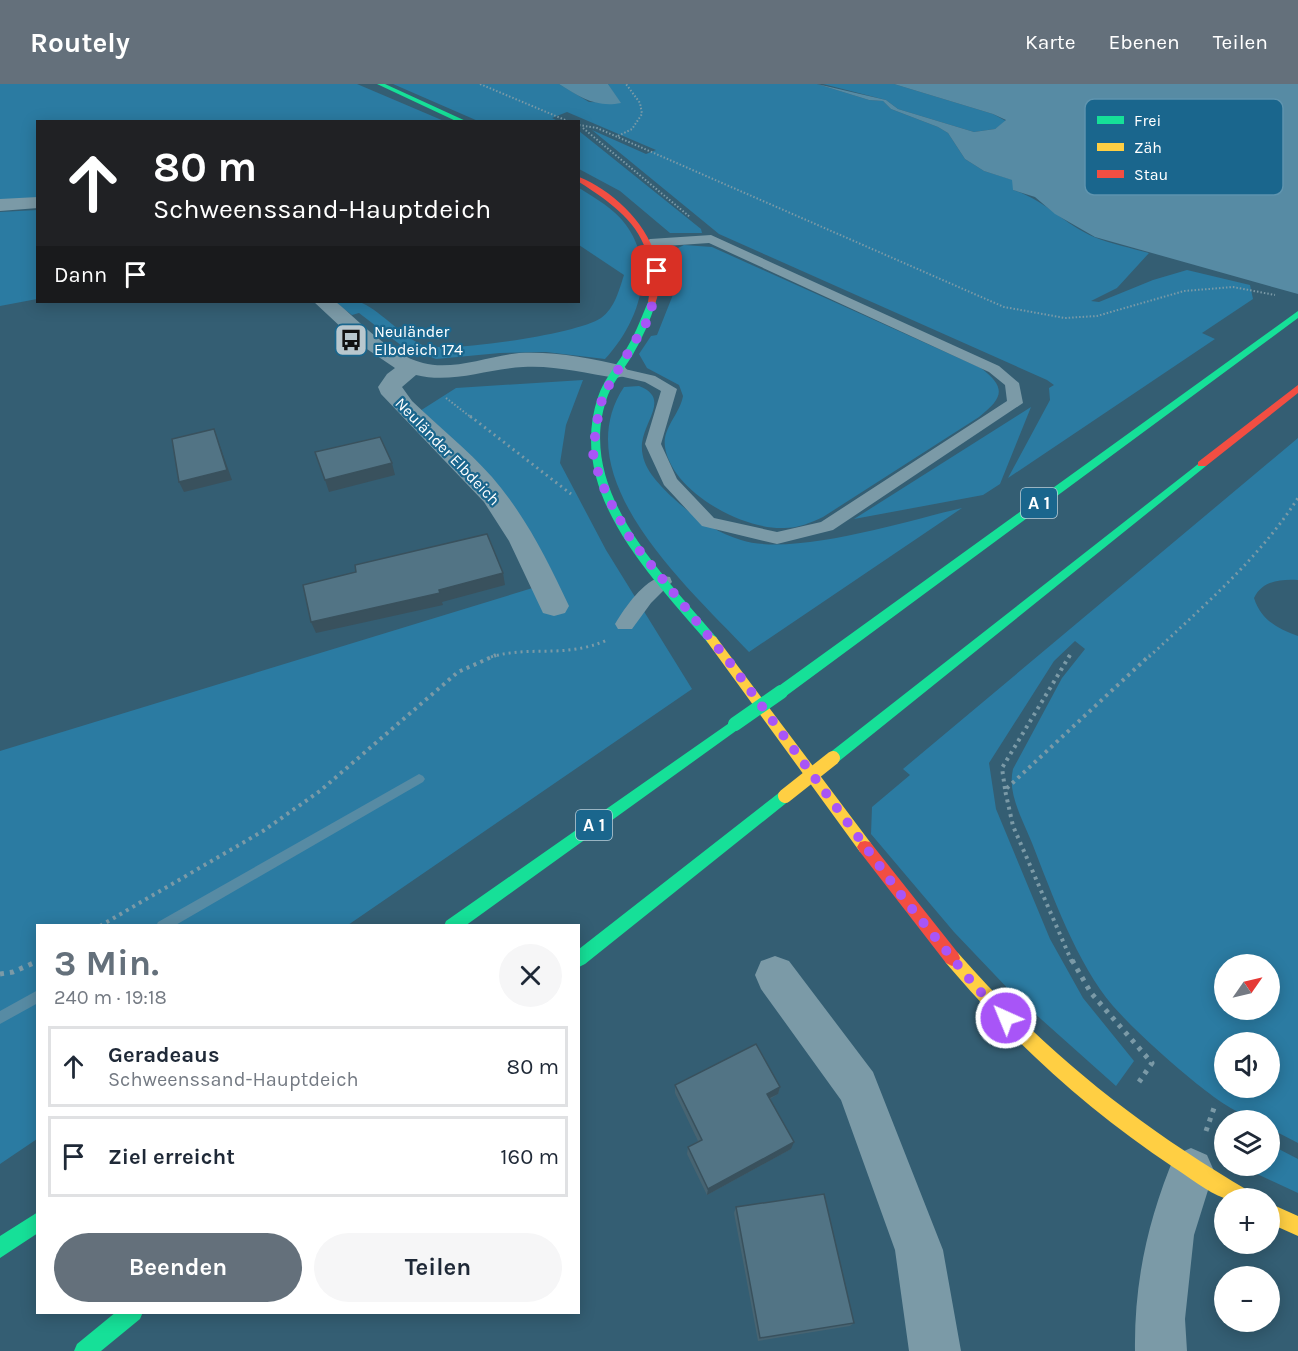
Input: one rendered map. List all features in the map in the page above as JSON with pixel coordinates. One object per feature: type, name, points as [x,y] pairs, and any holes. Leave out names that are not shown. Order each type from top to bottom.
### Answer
[{"type":"main road","points":[[380,84],[461,120]]},
{"type":"main road","points":[[580,180],[617,201],[638,222],[650,243],[657,271],[655,297],[636,341],[603,395],[596,426],[593,458],[607,496],[631,540],[730,663],[904,899],[975,986],[1069,1079],[1116,1117],[1191,1171],[1223,1188]]},
{"type":"main road","name":"A 1","points":[[456,924],[781,692],[1297,314]]},
{"type":"main road","points":[[580,958],[1298,388]]},
{"type":"main road","points":[[1280,1218],[1298,1226]]},
{"type":"main road","points":[[0,1248],[36,1222]]},
{"type":"main road","points":[[84,1351],[130,1314]]},
{"type":"street","points":[[0,205],[36,202]]},
{"type":"street","name":"Neuländer Elbdeich","points":[[325,303],[376,344],[412,367],[439,371],[458,370],[535,360],[616,371]]},
{"type":"street","name":"Neuländer Elbdeich","points":[[412,367],[395,379],[390,387],[393,394],[481,481],[509,517],[530,553],[554,606]]},
{"type":"street","points":[[774,975],[858,1087],[919,1250],[935,1351]]},
{"type":"street","points":[[1161,1351],[1160,1319],[1170,1235],[1191,1171]]},
{"type":"lane","points":[[616,371],[650,379],[669,389],[653,444],[670,481],[708,522],[777,538],[827,526],[1015,403],[1012,383],[994,369],[711,239],[650,243]]},
{"type":"lane","points":[[625,624],[644,598],[663,582]]},
{"type":"path","points":[[480,84],[565,120]]},
{"type":"path","points":[[617,137],[632,129],[642,114],[640,103],[626,84]]},
{"type":"path","points":[[580,126],[597,128],[1004,307],[1065,318],[1097,316],[1184,291],[1233,287],[1276,295]]},
{"type":"path","points":[[580,126],[706,229],[711,239]]},
{"type":"path","points":[[412,367],[435,389],[580,501]]},
{"type":"path","points":[[1005,790],[1230,581],[1275,534],[1298,498]]},
{"type":"path","points":[[103,924],[273,825],[321,791],[466,668],[481,659],[500,654],[563,654],[593,647],[613,636],[625,624]]},
{"type":"path","points":[[1072,652],[1002,768],[1013,826],[1069,956],[1091,993],[1152,1063],[1116,1117]]},
{"type":"path","points":[[0,974],[13,972],[36,962]]},
{"type":"shaded area","points":[[0,84],[357,84],[442,120],[36,120],[36,199],[0,201]]},
{"type":"shaded area","points":[[393,84],[559,84],[589,102],[620,103],[608,84],[817,84],[869,100],[883,101],[891,109],[938,127],[948,133],[965,159],[984,171],[1013,180],[1013,190],[1045,206],[1083,232],[1114,244],[1149,253],[1117,288],[1091,301],[1099,302],[1153,280],[1187,270],[1250,285],[1253,299],[1202,333],[1215,339],[1008,478],[1050,400],[1049,388],[1054,385],[1047,380],[719,234],[592,130],[646,154],[656,150],[567,112],[552,118],[556,120],[476,120]]},
{"type":"shaded area","points":[[559,84],[608,84],[621,103],[596,103]]},
{"type":"shaded area","points":[[817,84],[886,100],[898,109],[974,132],[995,129],[1006,120],[894,84],[1298,84],[1298,294],[1095,237],[1055,214],[1035,197],[1013,190],[1012,180],[984,171],[965,159],[948,133],[891,109],[883,101],[869,100]]},
{"type":"shaded area","points":[[823,84],[894,84],[993,114],[1006,121],[995,129],[974,132],[898,109],[886,100]]},
{"type":"shaded area","points":[[580,132],[701,229],[702,233],[670,233],[620,191],[580,170]]},
{"type":"shaded area","points":[[580,189],[604,204],[621,219],[636,242],[641,259],[640,295],[635,312],[617,345],[605,359],[546,352],[500,353],[436,359],[402,346],[359,313],[352,315],[336,303],[362,303],[403,333],[426,346],[488,344],[568,330],[601,318],[613,304],[624,275],[580,246]]},
{"type":"shaded area","points":[[36,210],[36,299],[0,306],[0,212]]},
{"type":"shaded area","points":[[684,245],[712,247],[981,368],[995,381],[999,393],[997,398],[979,417],[814,521],[789,528],[767,527],[730,515],[695,493],[670,463],[665,447],[666,434],[683,396],[679,385],[647,368],[639,354],[651,336],[657,335],[676,287],[674,250]]},
{"type":"shaded area","points":[[583,380],[566,425],[560,463],[606,550],[692,689],[349,924],[36,924],[36,1140],[0,1164],[0,751],[539,586],[481,481],[412,416],[456,388]]},
{"type":"shaded area","points":[[639,386],[648,391],[654,403],[642,443],[644,459],[651,473],[666,491],[688,511],[704,523],[731,537],[763,544],[819,541],[962,508],[749,652],[668,566],[642,531],[622,495],[610,459],[610,422],[624,387]]},
{"type":"shaded area","points":[[1031,407],[1000,484],[983,495],[854,519]]},
{"type":"shaded area","points":[[1298,438],[1298,580],[1272,582],[1257,592],[1254,598],[1265,618],[1283,630],[1298,636],[1298,1143],[1280,1134],[1280,1110],[1235,1110],[1216,1098],[1280,1098],[1280,1032],[1214,1032],[1214,1096],[1175,1066],[1113,1006],[1088,970],[1057,906],[1017,807],[1012,778],[1013,769],[1062,678],[1085,649],[1075,641],[1054,661],[989,763],[996,809],[1050,939],[1083,998],[1134,1061],[1116,1086],[1014,995],[954,932],[871,834],[872,807],[910,775],[903,769]]},
{"type":"shaded area","points":[[1280,1150],[1298,1159],[1298,1193],[1261,1176],[1280,1176]]},
{"type":"building","points":[[214,429],[227,470],[179,482],[172,439]]},
{"type":"building","points":[[380,437],[392,463],[325,480],[315,452]]},
{"type":"building","points":[[487,534],[503,573],[439,590],[440,593],[311,622],[303,585],[356,572],[355,565]]},
{"type":"building","points":[[756,1044],[780,1087],[767,1094],[794,1142],[708,1189],[688,1147],[702,1140],[675,1085]]},
{"type":"building","points":[[824,1194],[854,1323],[760,1338],[736,1207]]},
{"type":"waterway","points":[[165,924],[419,779]]},
{"type":"waterway","points":[[0,1018],[36,997]]},
{"type":"traffic: fast","points":[[380,84],[461,120]]},
{"type":"traffic: fast","points":[[652,302],[638,336],[602,399],[595,434],[598,467],[608,499],[624,530],[667,588],[712,640]]},
{"type":"traffic: fast","points":[[781,692],[1298,314]]},
{"type":"traffic: fast","points":[[833,758],[1202,464]]},
{"type":"traffic: fast","points":[[735,724],[781,692]]},
{"type":"traffic: fast","points":[[455,924],[735,724]]},
{"type":"traffic: fast","points":[[580,958],[785,796]]},
{"type":"traffic: fast","points":[[0,1248],[36,1222]]},
{"type":"traffic: fast","points":[[84,1351],[130,1314]]},
{"type":"traffic: slow","points":[[712,640],[865,847]]},
{"type":"traffic: slow","points":[[785,796],[833,758]]},
{"type":"traffic: slow","points":[[952,958],[1016,1028],[1086,1092],[1161,1148],[1225,1188]]},
{"type":"traffic: slow","points":[[1280,1218],[1298,1226]]},
{"type":"traffic: jam","points":[[580,180],[612,201],[639,228],[654,262],[656,281],[652,302]]},
{"type":"traffic: jam","points":[[1202,464],[1298,388]]},
{"type":"traffic: jam","points":[[865,847],[952,958]]},
{"type":"place","name":"Neuländer Elbdeich 174","points":[[351,340]]},
{"type":"route","points":[[657,271],[655,297],[646,323],[632,350],[616,371],[603,395],[596,426],[593,458],[607,496],[631,540],[730,663],[852,831],[975,986],[1006,1018]]}]
